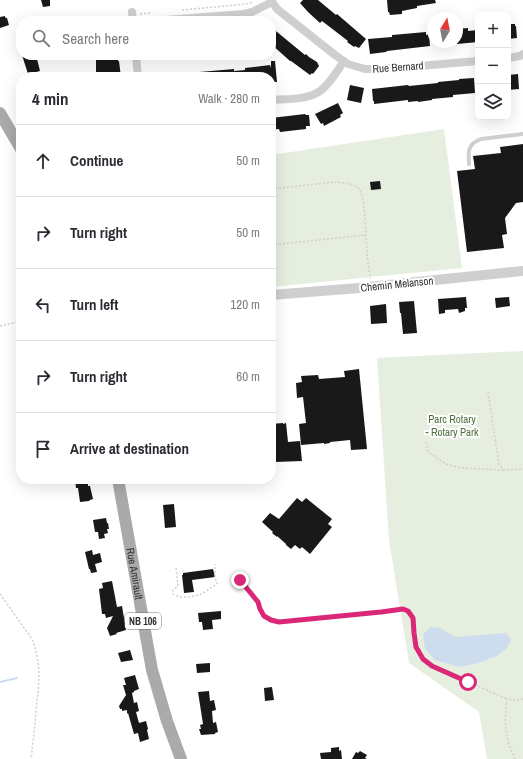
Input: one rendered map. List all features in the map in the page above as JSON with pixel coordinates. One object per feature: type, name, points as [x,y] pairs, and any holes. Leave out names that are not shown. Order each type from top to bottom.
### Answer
[{"type":"main road","points":[[0,113],[16,140]]},
{"type":"main road","name":"Rue Amirault","points":[[119,484],[152,670],[167,720],[181,759]]},
{"type":"street","points":[[183,16],[244,14],[252,12],[271,1]]},
{"type":"street","name":"Rue Bernard","points":[[271,1],[277,9],[335,55],[348,64],[358,68],[372,70],[475,61]]},
{"type":"street","points":[[511,58],[523,54]]},
{"type":"street","points":[[136,60],[138,72]]},
{"type":"street","points":[[276,100],[306,97],[315,94],[325,87],[344,61]]},
{"type":"street","name":"Chemin Melanson","points":[[276,295],[371,287],[523,271]]},
{"type":"lane","points":[[469,164],[468,153],[470,147],[475,142],[481,139],[523,134]]},
{"type":"path","points":[[178,11],[246,4],[257,0]]},
{"type":"path","points":[[276,188],[336,182],[354,185],[359,188],[362,195],[371,287]]},
{"type":"path","points":[[276,244],[366,235]]},
{"type":"path","points":[[0,326],[16,323]]},
{"type":"path","points":[[488,392],[499,464],[504,470]]},
{"type":"path","points":[[426,442],[428,452],[446,464],[462,468],[504,470],[523,469]]},
{"type":"path","points":[[176,568],[178,586],[173,590],[173,594],[176,596],[188,597],[202,594],[217,584],[215,564]]},
{"type":"path","points":[[240,580],[258,602],[264,616],[279,622],[403,609],[408,611],[413,618],[416,647],[423,659],[432,666],[507,699],[523,699]]},
{"type":"path","points":[[0,594],[32,639],[38,657],[39,681],[31,759]]},
{"type":"path","points":[[507,699],[506,722],[508,742],[515,759]]},
{"type":"green space","points":[[444,129],[462,268],[276,287],[276,154]]},
{"type":"green space","name":"Parc Rotary - Rotary Park","points":[[523,351],[523,759],[487,759],[479,712],[409,663],[389,540],[377,358]]},
{"type":"water","points":[[430,627],[440,628],[455,637],[506,633],[511,640],[507,648],[497,656],[478,663],[459,667],[435,660],[425,649],[423,635]]},
{"type":"building","points":[[41,0],[50,0],[50,6],[43,7]]},
{"type":"building","points":[[303,0],[318,0],[366,39],[359,48],[354,47],[322,21],[320,23],[308,12],[300,3]]},
{"type":"building","points":[[387,0],[435,0],[436,3],[417,6],[417,8],[402,11],[402,14],[390,15],[388,12]]},
{"type":"building","points":[[0,17],[7,18],[9,25],[0,28]]},
{"type":"building","points":[[511,24],[515,24],[516,26],[517,38],[511,39]]},
{"type":"building","points":[[463,28],[468,28],[468,31],[475,30],[475,42],[463,43]]},
{"type":"building","points":[[276,31],[305,55],[306,54],[317,62],[319,66],[313,74],[312,73],[310,75],[290,61],[276,48]]},
{"type":"building","points":[[426,32],[427,46],[370,54],[368,39],[392,37],[392,35]]},
{"type":"building","points":[[24,60],[37,60],[40,71],[27,72]]},
{"type":"building","points":[[96,60],[119,61],[120,72],[96,72]]},
{"type":"building","points":[[271,61],[275,61],[277,82],[276,72],[200,72],[234,69],[234,71],[245,70],[245,68],[270,65],[271,68]]},
{"type":"building","points":[[518,74],[519,89],[511,90],[511,75]]},
{"type":"building","points":[[474,78],[475,93],[453,95],[453,97],[418,102],[408,102],[408,100],[374,104],[373,101],[372,89],[438,83]]},
{"type":"building","points":[[350,85],[364,88],[361,103],[347,100]]},
{"type":"building","points":[[338,103],[343,113],[340,115],[341,117],[324,126],[323,123],[321,124],[315,114]]},
{"type":"building","points":[[305,114],[309,115],[310,126],[306,126],[306,129],[280,132],[279,129],[276,129],[276,117]]},
{"type":"building","points":[[523,144],[523,202],[516,203],[505,218],[507,234],[502,235],[504,248],[467,252],[457,171],[475,169],[473,156],[501,153],[500,147]]},
{"type":"building","points":[[380,181],[381,189],[371,190],[370,182]]},
{"type":"building","points":[[466,297],[467,308],[465,308],[465,311],[459,313],[458,309],[445,310],[445,313],[439,314],[438,299]]},
{"type":"building","points":[[509,297],[510,306],[496,308],[495,298]]},
{"type":"building","points":[[414,301],[417,333],[403,334],[399,302]]},
{"type":"building","points":[[386,304],[387,323],[371,324],[370,306]]},
{"type":"building","points":[[359,369],[367,449],[351,450],[350,440],[324,444],[301,445],[299,424],[306,423],[303,397],[297,398],[296,383],[302,382],[301,376],[318,375],[319,379],[345,377],[344,371]]},
{"type":"building","points":[[286,423],[288,442],[300,441],[302,461],[276,462],[276,424]]},
{"type":"building","points":[[76,484],[88,484],[88,486],[90,486],[93,499],[80,502],[78,488],[76,488]]},
{"type":"building","points":[[297,498],[302,502],[306,498],[332,519],[328,524],[332,527],[310,554],[302,547],[300,549],[295,545],[291,549],[272,533],[273,532],[262,522],[270,513],[279,519]]},
{"type":"building","points":[[174,504],[176,527],[165,528],[163,505]]},
{"type":"building","points":[[106,518],[109,529],[107,529],[108,533],[104,534],[105,538],[99,539],[98,532],[95,532],[93,520]]},
{"type":"building","points":[[92,550],[93,555],[100,553],[102,562],[95,564],[97,572],[91,573],[85,552]]},
{"type":"building","points":[[213,569],[215,577],[192,580],[194,592],[184,593],[183,573]]},
{"type":"building","points":[[112,581],[117,607],[122,606],[126,630],[110,636],[107,628],[113,616],[106,618],[105,614],[102,614],[99,589],[103,588],[102,583]]},
{"type":"building","points":[[221,611],[221,619],[212,620],[213,629],[203,630],[202,622],[199,622],[198,613]]},
{"type":"building","points":[[130,650],[133,660],[121,662],[118,653]]},
{"type":"building","points":[[210,663],[210,672],[197,673],[196,664]]},
{"type":"building","points":[[135,675],[139,689],[132,693],[134,703],[137,702],[139,711],[136,712],[139,723],[146,721],[149,739],[140,742],[138,733],[134,734],[127,710],[122,711],[119,706],[126,695],[123,685],[126,685],[124,678]]},
{"type":"building","points":[[272,687],[274,700],[265,701],[264,688]]},
{"type":"building","points":[[209,691],[210,701],[214,700],[216,710],[212,711],[213,723],[216,722],[218,732],[215,734],[201,735],[199,729],[201,729],[200,725],[203,724],[198,692]]},
{"type":"building","points":[[339,747],[339,751],[341,750],[342,759],[321,759],[320,753],[331,752],[331,748]]},
{"type":"building","points":[[360,751],[367,755],[365,758],[367,759],[352,759],[356,752],[358,753]]},
{"type":"waterway","points":[[0,682],[17,678]]},
{"type":"route","points":[[240,580],[258,602],[264,616],[279,622],[403,609],[408,611],[413,618],[416,647],[423,659],[432,666],[468,682]]}]
